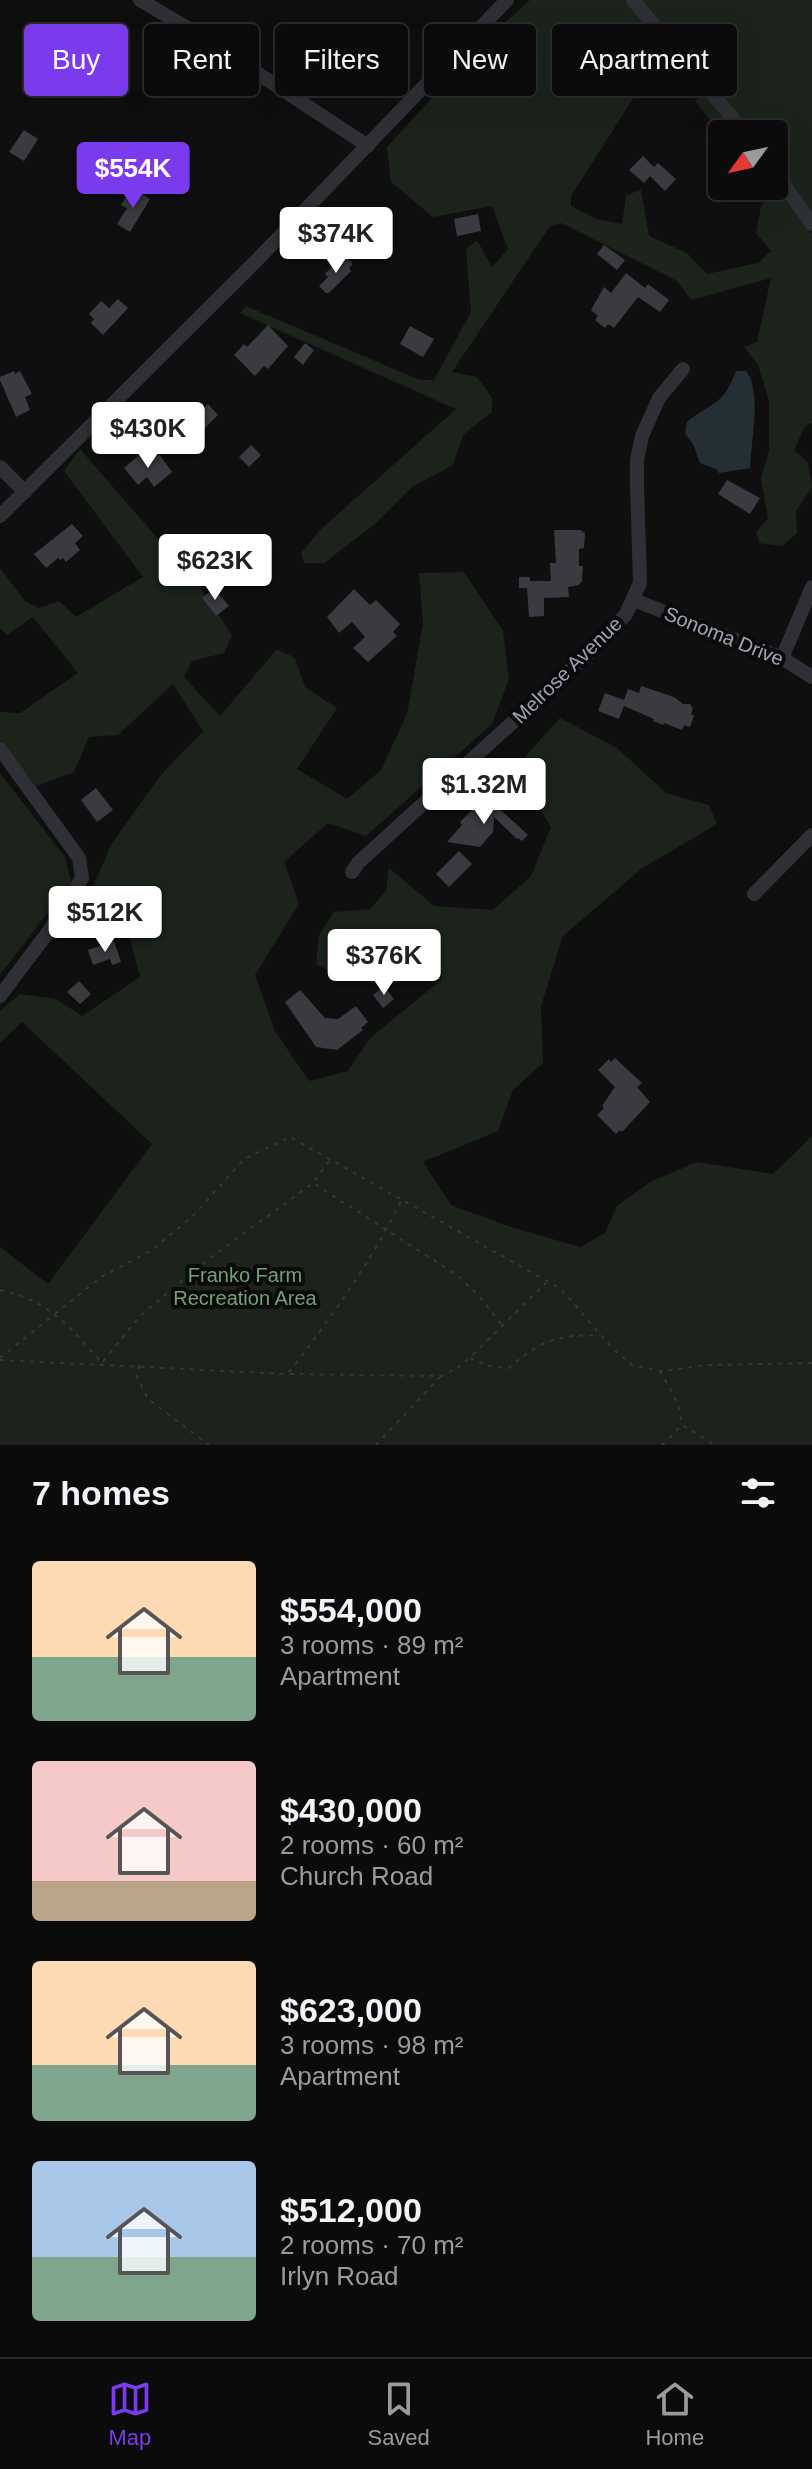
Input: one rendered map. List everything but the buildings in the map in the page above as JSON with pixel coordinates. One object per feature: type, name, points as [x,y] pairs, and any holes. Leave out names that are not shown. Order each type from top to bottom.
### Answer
[{"type":"street","points":[[140,0],[201,36],[368,146]]},
{"type":"street","points":[[0,516],[368,146],[507,0]]},
{"type":"street","points":[[633,0],[734,120]]},
{"type":"street","points":[[788,191],[812,224]]},
{"type":"street","name":"Melrose Avenue","points":[[352,872],[358,863],[603,640],[626,614],[640,583],[637,460],[642,436],[659,398],[683,369]]},
{"type":"street","points":[[0,467],[25,492]]},
{"type":"street","points":[[782,658],[812,587]]},
{"type":"street","name":"Sonoma Drive","points":[[634,600],[782,658],[812,677]]},
{"type":"street","points":[[0,749],[79,858],[82,878],[49,931],[0,996]]},
{"type":"street","points":[[754,894],[812,835]]},
{"type":"path","points":[[0,1359],[101,1277],[162,1242],[193,1216],[244,1159],[290,1137],[561,1289],[632,1365],[660,1371],[709,1365],[812,1363]]},
{"type":"path","points":[[102,1363],[150,1307],[198,1267],[313,1183],[330,1160]]},
{"type":"path","points":[[313,1183],[457,1275],[481,1298],[502,1325]]},
{"type":"path","points":[[287,1374],[347,1296],[402,1200]]},
{"type":"path","points":[[376,1445],[442,1376],[469,1358],[547,1282]]},
{"type":"path","points":[[0,1290],[56,1313],[102,1363]]},
{"type":"path","points":[[469,1358],[487,1366],[509,1368],[528,1350],[545,1342],[575,1334],[603,1336]]},
{"type":"path","points":[[0,1359],[287,1374],[442,1376]]},
{"type":"path","points":[[139,1365],[137,1376],[148,1399],[209,1445]]},
{"type":"path","points":[[660,1371],[678,1404],[682,1425],[715,1445]]},
{"type":"path","points":[[662,1445],[682,1425]]},
{"type":"green space","points":[[530,0],[625,0],[646,24],[552,24],[552,96],[635,96],[571,196],[571,206],[597,219],[622,224],[626,196],[641,189],[649,236],[687,253],[707,274],[758,263],[771,251],[756,233],[765,200],[788,200],[812,234],[812,423],[805,426],[794,450],[808,463],[812,487],[796,511],[797,533],[782,546],[759,543],[756,532],[768,519],[761,477],[769,451],[769,401],[758,365],[744,347],[757,342],[771,278],[691,300],[677,281],[561,223],[550,226],[452,372],[477,377],[492,398],[492,412],[464,434],[452,466],[413,486],[376,523],[324,563],[304,563],[301,553],[321,529],[456,409],[240,313],[246,306],[420,380],[434,380],[471,312],[466,249],[477,240],[492,267],[508,249],[492,206],[433,217],[391,182],[387,147],[434,96],[536,96],[536,24],[503,24]]},
{"type":"green space","points":[[640,0],[812,0],[812,216],[788,183],[788,120],[739,120],[720,96],[737,96],[737,24],[660,24]]},
{"type":"green space","points":[[705,96],[725,120],[710,120],[695,101]]},
{"type":"green space","name":"Franko Farm Recreation Area","points":[[80,449],[200,587],[232,635],[224,653],[192,661],[184,677],[220,716],[277,649],[295,658],[305,687],[337,708],[297,769],[347,799],[381,770],[407,714],[423,623],[419,573],[464,572],[503,631],[509,679],[492,724],[366,836],[328,823],[284,862],[299,904],[255,975],[275,1031],[309,1081],[348,1071],[370,1038],[441,980],[438,950],[399,958],[353,977],[316,964],[319,935],[334,912],[370,909],[386,891],[389,868],[434,906],[493,910],[531,876],[551,827],[515,768],[560,718],[617,748],[666,793],[709,805],[717,824],[641,869],[563,936],[541,1006],[543,1063],[513,1090],[498,1131],[423,1162],[451,1205],[580,1247],[605,1233],[617,1206],[650,1182],[697,1162],[773,1174],[812,1136],[812,1445],[0,1445],[0,1247],[48,1284],[152,1144],[22,1022],[0,1043],[0,1011],[20,994],[56,999],[82,1016],[140,977],[125,921],[89,896],[111,845],[161,775],[203,731],[173,684],[118,735],[89,737],[74,772],[36,786],[0,740],[0,712],[20,713],[78,673],[33,617],[7,635],[0,628],[0,568],[25,601],[39,608],[59,601],[76,617],[143,577],[64,471]]},
{"type":"green space","points":[[0,773],[65,857],[71,882],[0,975]]},
{"type":"shaded area","points":[[736,371],[746,371],[754,391],[750,468],[719,473],[700,463],[693,444],[685,434],[687,422],[721,398]]}]
